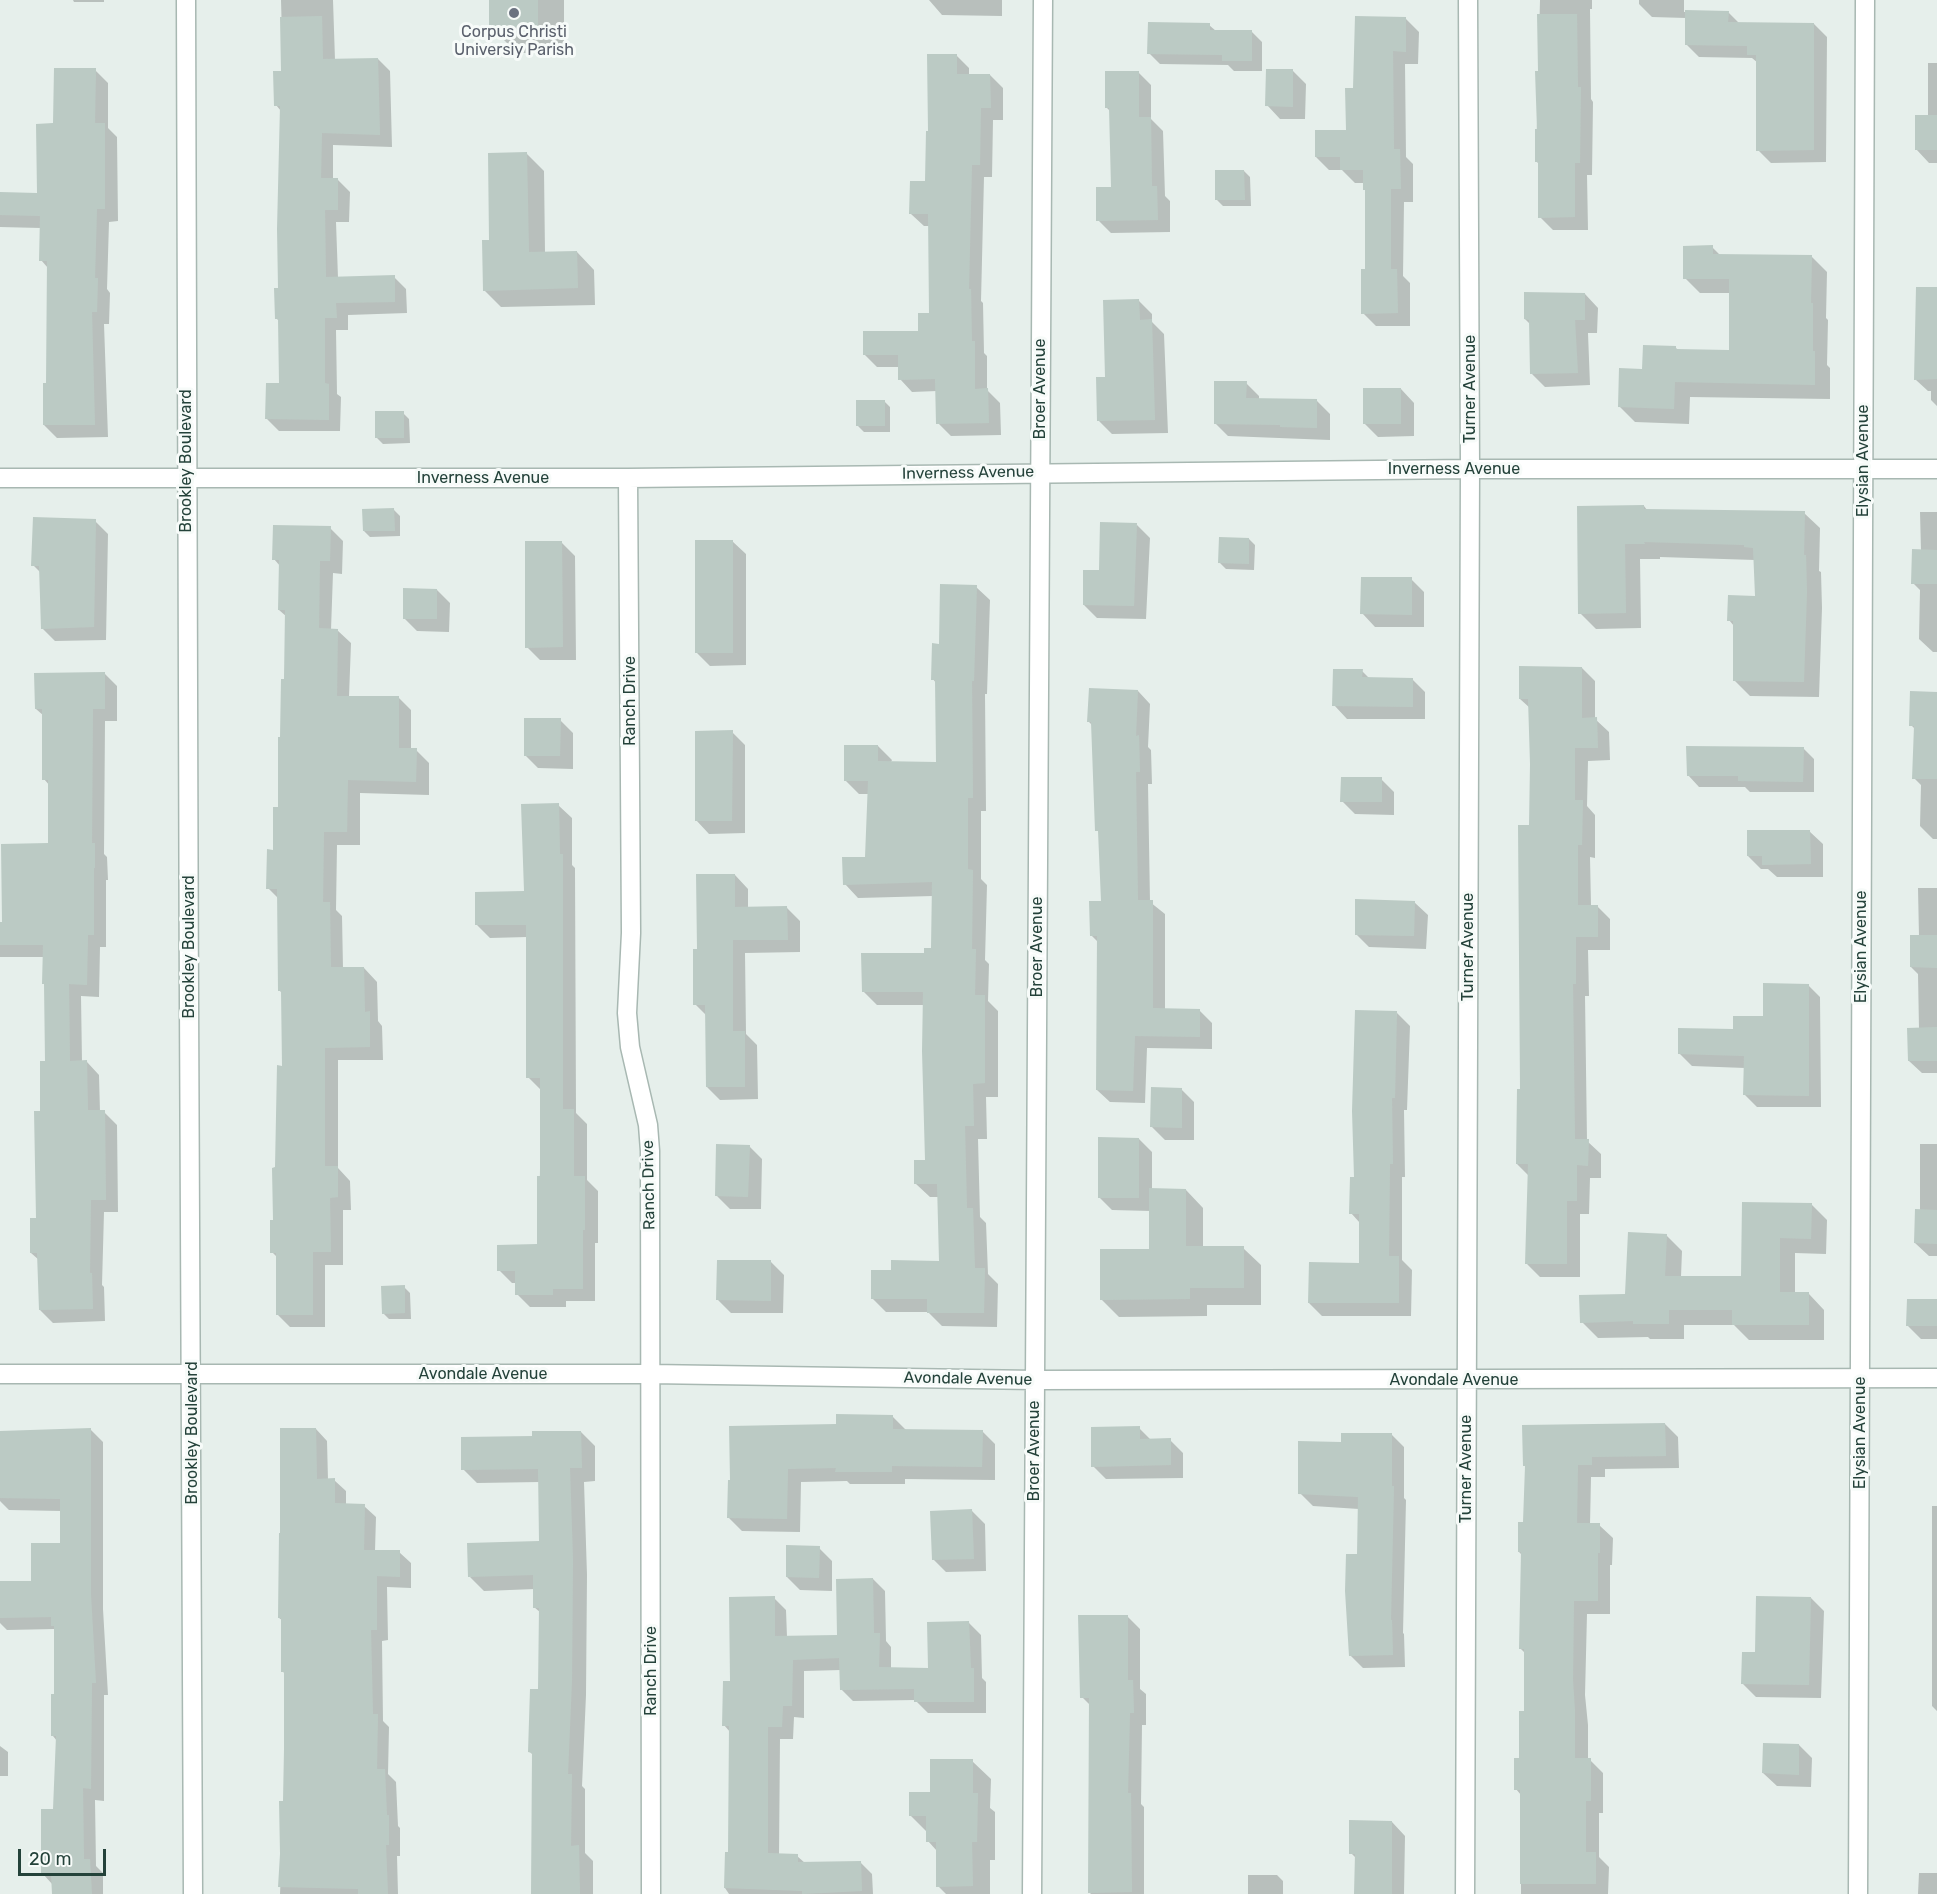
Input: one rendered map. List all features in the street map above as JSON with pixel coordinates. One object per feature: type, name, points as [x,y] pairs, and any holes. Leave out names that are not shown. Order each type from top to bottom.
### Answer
[{"type":"street","name":"Brookley Boulevard","points":[[186,0],[185,478],[192,1375],[193,1894]]},
{"type":"street","name":"Broer Avenue","points":[[1032,1894],[1043,0]]},
{"type":"street","name":"Turner Avenue","points":[[1464,1894],[1470,469],[1468,0]]},
{"type":"street","name":"Elysian Avenue","points":[[1858,1894],[1865,0]]},
{"type":"street","name":"Inverness Avenue","points":[[0,478],[628,477],[1470,469],[1937,469]]},
{"type":"street","name":"Ranch Drive","points":[[628,477],[631,933],[627,1013],[630,1047],[648,1125],[650,1151],[651,1894]]},
{"type":"street","name":"Avondale Avenue","points":[[0,1374],[651,1374],[1035,1380],[1937,1378]]},
{"type":"building","name":"Corpus Christi Universiy Parish","points":[[489,0],[538,0],[538,27],[489,27]]},
{"type":"building","points":[[1685,10],[1729,11],[1728,22],[1814,23],[1814,150],[1756,151],[1756,55],[1747,55],[1747,46],[1685,45]]},
{"type":"building","points":[[1537,14],[1577,14],[1578,87],[1581,87],[1580,163],[1575,163],[1575,217],[1538,218],[1538,162],[1535,162]]},
{"type":"building","points":[[322,16],[323,59],[378,58],[380,135],[322,133],[321,178],[338,178],[338,210],[325,210],[326,277],[395,275],[395,302],[336,303],[337,318],[325,318],[325,383],[329,384],[329,420],[265,419],[266,383],[279,383],[278,319],[275,319],[274,288],[278,288],[280,106],[274,106],[273,71],[281,71],[280,17]]},
{"type":"building","points":[[1355,16],[1406,17],[1406,52],[1393,51],[1394,149],[1400,149],[1401,189],[1391,189],[1391,269],[1397,269],[1398,313],[1361,314],[1361,269],[1365,269],[1363,170],[1340,170],[1340,157],[1315,157],[1315,130],[1346,130],[1345,88],[1353,88]]},
{"type":"building","points":[[1148,22],[1210,23],[1210,30],[1252,30],[1252,61],[1222,61],[1222,55],[1147,54]]},
{"type":"building","points":[[927,54],[957,54],[957,74],[990,74],[991,108],[981,108],[980,165],[972,165],[969,289],[971,289],[972,341],[975,341],[975,389],[988,388],[989,423],[936,424],[935,379],[898,380],[898,355],[863,355],[863,331],[918,331],[918,313],[929,313],[928,214],[909,214],[910,181],[925,181],[926,131],[928,131]]},
{"type":"building","points":[[54,68],[96,68],[95,123],[105,123],[105,209],[97,209],[95,278],[98,278],[97,312],[92,312],[95,425],[43,425],[43,383],[46,383],[47,261],[39,261],[40,216],[0,215],[0,192],[37,193],[36,124],[53,123]]},
{"type":"building","points":[[1266,69],[1293,69],[1293,107],[1265,106]]},
{"type":"building","points":[[1105,71],[1139,71],[1139,117],[1151,117],[1152,186],[1157,186],[1158,220],[1096,221],[1096,187],[1111,187],[1109,108],[1105,108]]},
{"type":"building","points":[[1915,115],[1937,115],[1937,150],[1915,150]]},
{"type":"building","points":[[527,152],[529,252],[577,251],[578,288],[483,291],[482,240],[489,240],[488,153]]},
{"type":"building","points":[[1215,170],[1244,170],[1245,200],[1215,200]]},
{"type":"building","points":[[1713,245],[1713,254],[1812,255],[1811,303],[1813,303],[1815,385],[1675,382],[1674,409],[1618,407],[1619,368],[1642,369],[1643,345],[1676,346],[1676,349],[1729,350],[1729,279],[1683,279],[1683,246]]},
{"type":"building","points":[[1916,287],[1937,287],[1937,379],[1914,380]]},
{"type":"building","points":[[1524,292],[1585,293],[1585,320],[1575,320],[1578,373],[1530,374],[1529,320],[1524,319]]},
{"type":"building","points":[[1139,299],[1140,320],[1152,319],[1155,420],[1097,421],[1096,377],[1105,377],[1103,300]]},
{"type":"building","points":[[1214,381],[1247,381],[1246,398],[1317,399],[1317,428],[1214,424]]},
{"type":"building","points":[[1363,388],[1401,388],[1401,424],[1363,424]]},
{"type":"building","points":[[856,400],[885,400],[885,426],[856,426]]},
{"type":"building","points":[[375,411],[404,411],[404,438],[375,438]]},
{"type":"building","points":[[1644,505],[1644,509],[1805,511],[1804,555],[1806,555],[1807,592],[1804,682],[1733,681],[1733,621],[1727,621],[1728,595],[1755,596],[1753,548],[1744,547],[1744,545],[1644,542],[1645,544],[1625,544],[1626,613],[1578,614],[1577,506]]},
{"type":"building","points":[[394,508],[395,531],[363,531],[362,509]]},
{"type":"building","points":[[33,517],[96,519],[94,627],[41,629],[39,566],[31,566]]},
{"type":"building","points":[[1100,522],[1137,523],[1134,606],[1083,605],[1083,570],[1099,570]]},
{"type":"building","points":[[273,525],[331,526],[330,561],[320,561],[319,628],[338,629],[337,696],[399,696],[399,748],[417,748],[416,782],[348,780],[347,832],[324,832],[323,902],[330,902],[331,967],[364,967],[365,1012],[370,1011],[370,1047],[325,1048],[325,1166],[338,1166],[338,1197],[330,1198],[331,1252],[313,1252],[313,1315],[276,1315],[276,1253],[270,1253],[277,1065],[282,1066],[281,991],[278,991],[277,889],[266,889],[267,849],[273,850],[273,807],[278,807],[278,737],[280,737],[281,679],[284,679],[285,610],[278,610],[279,560],[272,560]]},
{"type":"building","points":[[1219,537],[1249,538],[1249,564],[1218,563]]},
{"type":"building","points":[[695,540],[733,540],[733,653],[695,653]]},
{"type":"building","points":[[525,541],[562,541],[563,647],[525,648]]},
{"type":"building","points":[[1912,549],[1937,550],[1937,584],[1911,584]]},
{"type":"building","points":[[1361,577],[1412,577],[1412,615],[1360,614]]},
{"type":"building","points":[[940,584],[977,585],[974,681],[972,681],[973,798],[968,798],[968,869],[973,870],[972,949],[976,949],[975,995],[985,995],[985,1083],[973,1084],[974,1126],[965,1126],[967,1208],[973,1208],[975,1268],[985,1268],[984,1313],[927,1313],[927,1299],[871,1299],[871,1270],[891,1270],[891,1260],[939,1261],[937,1184],[914,1184],[914,1160],[925,1160],[923,992],[862,992],[861,953],[924,953],[924,948],[931,948],[932,882],[843,885],[842,857],[865,857],[868,781],[844,781],[844,745],[878,745],[878,761],[936,762],[935,680],[931,680],[932,643],[939,644]]},
{"type":"building","points":[[403,588],[437,589],[437,619],[403,619]]},
{"type":"building","points":[[1519,666],[1582,667],[1582,718],[1597,717],[1598,748],[1575,748],[1575,800],[1583,800],[1582,845],[1578,845],[1578,905],[1598,905],[1598,937],[1576,937],[1576,984],[1573,984],[1575,1139],[1589,1139],[1588,1166],[1577,1165],[1577,1201],[1567,1201],[1567,1264],[1525,1264],[1528,1164],[1516,1164],[1517,1089],[1520,1089],[1518,825],[1529,825],[1530,764],[1528,699],[1519,699]]},
{"type":"building","points":[[1333,669],[1363,669],[1362,677],[1413,678],[1413,707],[1332,706]]},
{"type":"building","points":[[105,672],[105,709],[93,709],[94,935],[88,935],[87,985],[69,984],[70,1061],[87,1060],[88,1110],[105,1110],[106,1200],[91,1200],[90,1273],[92,1273],[93,1309],[39,1310],[37,1253],[30,1253],[30,1218],[36,1218],[34,1111],[40,1111],[40,1061],[45,1061],[43,945],[0,945],[1,844],[48,843],[48,780],[42,780],[42,709],[35,709],[34,673]]},
{"type":"building","points":[[1089,688],[1138,690],[1136,736],[1139,735],[1140,772],[1136,772],[1138,900],[1153,900],[1153,1008],[1200,1009],[1200,1037],[1135,1036],[1133,1091],[1096,1090],[1097,936],[1090,936],[1089,901],[1101,901],[1098,831],[1095,831],[1091,722],[1087,722]]},
{"type":"building","points":[[1910,691],[1937,692],[1937,779],[1912,779],[1914,726],[1909,726]]},
{"type":"building","points":[[524,718],[561,718],[560,756],[524,756]]},
{"type":"building","points":[[733,730],[732,821],[695,821],[695,731]]},
{"type":"building","points":[[1686,746],[1804,747],[1803,782],[1738,781],[1738,776],[1687,776]]},
{"type":"building","points":[[1341,777],[1382,777],[1382,802],[1340,802]]},
{"type":"building","points":[[559,803],[560,854],[563,854],[563,1109],[574,1109],[574,1176],[585,1176],[583,1289],[553,1289],[553,1295],[515,1295],[515,1271],[497,1271],[497,1245],[537,1244],[537,1176],[540,1176],[540,1078],[526,1078],[526,925],[475,925],[475,892],[524,891],[521,804]]},
{"type":"building","points":[[1747,830],[1810,830],[1811,864],[1762,865],[1762,856],[1747,856]]},
{"type":"building","points":[[696,874],[735,874],[735,907],[787,906],[788,940],[733,940],[733,1031],[745,1031],[745,1087],[706,1087],[705,1005],[693,1005],[693,949],[697,949]]},
{"type":"building","points":[[1355,899],[1415,901],[1414,936],[1355,935]]},
{"type":"building","points":[[1910,935],[1937,935],[1937,968],[1910,967]]},
{"type":"building","points":[[1763,983],[1809,984],[1809,1096],[1743,1095],[1744,1056],[1678,1054],[1678,1028],[1733,1029],[1733,1016],[1763,1016]]},
{"type":"building","points":[[1355,1010],[1397,1011],[1395,1098],[1392,1098],[1393,1164],[1390,1164],[1389,1256],[1399,1256],[1399,1303],[1308,1303],[1309,1262],[1359,1263],[1359,1214],[1349,1214],[1350,1177],[1354,1177],[1352,1111]]},
{"type":"building","points":[[1937,1027],[1937,1061],[1908,1061],[1907,1028]]},
{"type":"building","points":[[1151,1087],[1182,1088],[1182,1128],[1150,1127]]},
{"type":"building","points":[[1098,1137],[1139,1138],[1139,1198],[1098,1198]]},
{"type":"building","points":[[716,1144],[750,1145],[748,1197],[715,1196]]},
{"type":"building","points":[[1149,1188],[1186,1189],[1186,1246],[1244,1246],[1244,1288],[1190,1288],[1190,1299],[1100,1300],[1100,1249],[1149,1249]]},
{"type":"building","points":[[1742,1202],[1812,1203],[1811,1239],[1780,1238],[1780,1292],[1809,1292],[1809,1325],[1732,1325],[1732,1310],[1669,1310],[1669,1324],[1633,1324],[1633,1321],[1580,1323],[1579,1295],[1625,1294],[1628,1232],[1667,1234],[1665,1276],[1741,1276]]},
{"type":"building","points":[[1915,1209],[1937,1210],[1937,1244],[1914,1243]]},
{"type":"building","points":[[717,1260],[771,1260],[771,1301],[716,1300]]},
{"type":"building","points":[[405,1285],[405,1313],[382,1314],[381,1286]]},
{"type":"building","points":[[1907,1299],[1937,1299],[1937,1326],[1906,1326]]},
{"type":"building","points":[[836,1414],[893,1415],[893,1429],[983,1430],[982,1467],[892,1466],[892,1472],[835,1472],[836,1468],[788,1469],[787,1519],[727,1518],[728,1480],[730,1480],[729,1426],[836,1424]]},
{"type":"building","points":[[1665,1423],[1666,1456],[1592,1457],[1592,1465],[1578,1465],[1577,1523],[1600,1523],[1598,1601],[1574,1601],[1573,1680],[1575,1758],[1591,1758],[1591,1801],[1586,1801],[1586,1852],[1596,1852],[1596,1884],[1520,1884],[1520,1790],[1514,1790],[1514,1758],[1519,1758],[1519,1711],[1524,1711],[1524,1649],[1519,1649],[1521,1552],[1518,1552],[1518,1522],[1523,1522],[1525,1466],[1523,1466],[1522,1425]]},
{"type":"building","points":[[1140,1426],[1140,1439],[1171,1438],[1171,1465],[1091,1467],[1091,1427]]},
{"type":"building","points":[[91,1428],[91,1595],[96,1683],[92,1683],[91,1789],[83,1788],[84,1859],[90,1859],[92,1894],[52,1894],[51,1874],[41,1875],[41,1809],[53,1809],[56,1736],[51,1736],[51,1694],[54,1694],[54,1626],[51,1626],[51,1617],[0,1618],[0,1581],[31,1581],[31,1543],[60,1543],[60,1499],[0,1498],[0,1431]]},
{"type":"building","points":[[280,1428],[316,1428],[317,1479],[335,1478],[335,1503],[365,1504],[364,1550],[400,1550],[400,1577],[377,1576],[377,1630],[371,1630],[373,1714],[378,1714],[377,1769],[385,1769],[387,1815],[389,1815],[389,1845],[386,1845],[388,1894],[358,1894],[358,1889],[278,1887],[279,1801],[283,1801],[284,1749],[284,1672],[281,1672],[281,1618],[278,1618]]},
{"type":"building","points":[[532,1431],[581,1431],[582,1468],[570,1468],[573,1560],[572,1680],[568,1774],[572,1774],[571,1846],[579,1845],[580,1894],[531,1894],[532,1753],[528,1752],[530,1689],[538,1689],[539,1608],[533,1608],[533,1575],[468,1577],[467,1543],[539,1541],[538,1469],[461,1470],[461,1437],[532,1436]]},
{"type":"building","points":[[1341,1433],[1392,1433],[1392,1486],[1394,1486],[1391,1620],[1393,1655],[1349,1656],[1345,1591],[1346,1554],[1357,1554],[1358,1497],[1298,1494],[1298,1441],[1341,1442]]},
{"type":"building","points":[[972,1509],[974,1559],[932,1560],[930,1511]]},
{"type":"building","points":[[786,1545],[820,1546],[819,1578],[786,1577]]},
{"type":"building","points":[[873,1578],[874,1633],[880,1633],[879,1667],[928,1668],[927,1622],[969,1621],[971,1668],[974,1668],[974,1702],[914,1702],[914,1689],[840,1690],[839,1658],[793,1660],[792,1706],[783,1706],[782,1727],[768,1727],[768,1853],[798,1854],[798,1862],[861,1861],[862,1891],[802,1894],[802,1891],[724,1888],[725,1852],[728,1852],[729,1726],[722,1726],[723,1681],[730,1681],[729,1597],[775,1596],[775,1636],[837,1635],[836,1579]]},
{"type":"building","points":[[1756,1596],[1811,1597],[1809,1685],[1741,1684],[1742,1652],[1755,1652]]},
{"type":"building","points":[[1078,1615],[1128,1615],[1128,1680],[1133,1680],[1134,1713],[1130,1713],[1128,1793],[1131,1793],[1132,1892],[1088,1893],[1089,1698],[1080,1698]]},
{"type":"building","points":[[1763,1743],[1799,1744],[1799,1775],[1762,1773]]},
{"type":"building","points":[[930,1759],[973,1759],[973,1793],[978,1793],[977,1842],[972,1842],[973,1886],[936,1887],[936,1842],[926,1842],[926,1816],[909,1816],[909,1792],[930,1792]]},
{"type":"building","points":[[1349,1820],[1392,1821],[1392,1894],[1354,1894],[1355,1854],[1349,1854]]},
{"type":"place","name":"Corpus Christi Universiy Parish","points":[[514,13]]}]
